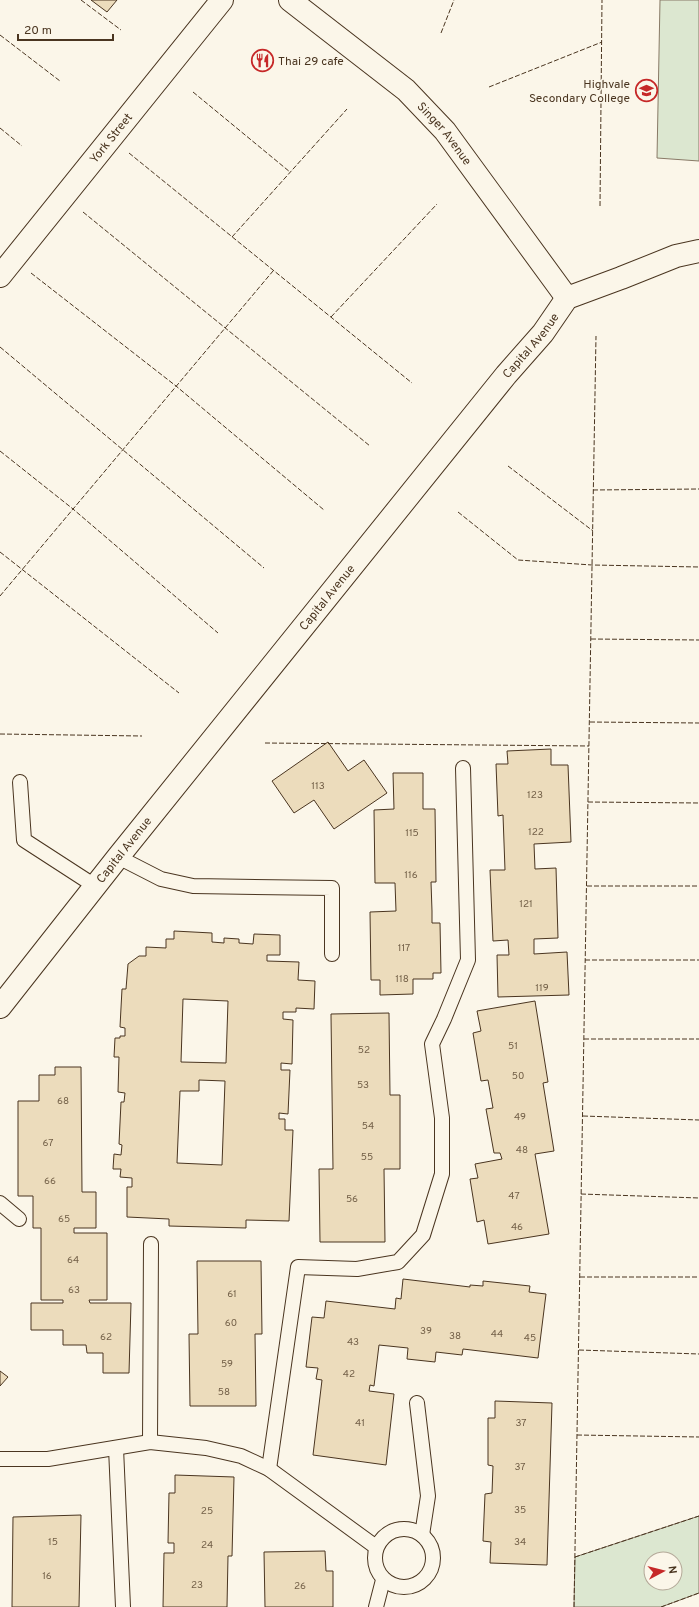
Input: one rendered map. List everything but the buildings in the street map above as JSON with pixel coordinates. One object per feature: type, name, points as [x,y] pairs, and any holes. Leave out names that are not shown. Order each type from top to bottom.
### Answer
[{"type":"street","name":"York Street","points":[[0,276],[222,0]]},
{"type":"street","name":"Singer Avenue","points":[[290,0],[406,90],[441,125],[567,298]]},
{"type":"street","points":[[567,298],[676,256],[699,251]]},
{"type":"street","name":"Capital Avenue","points":[[0,1007],[118,857],[501,381],[544,333],[567,298]]},
{"type":"lane","points":[[269,1469],[298,1267],[357,1269],[398,1262],[423,1235],[442,1174],[442,1118],[432,1044],[468,960],[463,768]]},
{"type":"lane","points":[[20,782],[24,840],[95,886]]},
{"type":"lane","points":[[118,857],[161,879],[193,886],[332,888],[332,954]]},
{"type":"lane","points":[[0,1203],[20,1219]]},
{"type":"lane","points":[[150,1442],[151,1244]]},
{"type":"lane","points":[[417,1403],[428,1496],[422,1535]]},
{"type":"lane","points":[[0,1459],[48,1459],[150,1442],[206,1448],[241,1456],[269,1469],[376,1547]]},
{"type":"lane","points":[[116,1448],[123,1607]]},
{"type":"lane","points":[[403,1528],[413,1530],[422,1535],[430,1544],[433,1554],[431,1570],[425,1579],[413,1587],[403,1588],[393,1586],[383,1580],[377,1572],[374,1562],[376,1547],[382,1538],[393,1530],[403,1528]]},
{"type":"lane","points":[[376,1607],[383,1580]]},
{"type":"green space","points":[[660,0],[699,0],[699,161],[657,158]]},
{"type":"green space","points":[[699,1516],[699,1593],[661,1607],[574,1607],[575,1557]]},
{"type":"fence","points":[[81,0],[121,30]]},
{"type":"fence","points":[[441,33],[454,0]]},
{"type":"fence","points":[[600,206],[602,0]]},
{"type":"fence","points":[[0,35],[60,81]]},
{"type":"fence","points":[[489,87],[602,42]]},
{"type":"fence","points":[[193,92],[290,172]]},
{"type":"fence","points":[[232,237],[347,109]]},
{"type":"fence","points":[[0,128],[22,146]]},
{"type":"fence","points":[[129,153],[412,383]]},
{"type":"fence","points":[[331,317],[437,204]]},
{"type":"fence","points":[[83,212],[370,446]]},
{"type":"fence","points":[[0,596],[273,271]]},
{"type":"fence","points":[[31,273],[176,386],[324,510]]},
{"type":"fence","points":[[574,1607],[596,336]]},
{"type":"fence","points":[[0,347],[264,568]]},
{"type":"fence","points":[[0,451],[73,509],[218,633]]},
{"type":"fence","points":[[508,466],[593,531]]},
{"type":"fence","points":[[593,490],[699,489]]},
{"type":"fence","points":[[458,512],[518,560],[592,565],[699,567]]},
{"type":"fence","points":[[0,552],[179,693]]},
{"type":"fence","points":[[591,639],[699,640]]},
{"type":"fence","points":[[590,722],[699,723]]},
{"type":"fence","points":[[0,734],[142,736]]},
{"type":"fence","points":[[265,743],[589,746]]},
{"type":"fence","points":[[588,802],[699,803]]},
{"type":"fence","points":[[587,886],[699,886]]},
{"type":"fence","points":[[585,960],[699,960]]},
{"type":"fence","points":[[584,1039],[699,1039]]},
{"type":"fence","points":[[583,1116],[699,1120]]},
{"type":"fence","points":[[581,1194],[699,1198]]},
{"type":"fence","points":[[580,1277],[699,1277]]},
{"type":"fence","points":[[579,1350],[699,1354]]},
{"type":"fence","points":[[577,1435],[699,1437]]},
{"type":"fence","points":[[575,1557],[699,1516]]},
{"type":"fence","points":[[661,1607],[699,1593]]},
{"type":"place","name":"Thai 29 cafe","points":[[262,61]]},
{"type":"place","name":"Highvale Secondary College","points":[[646,91]]}]
